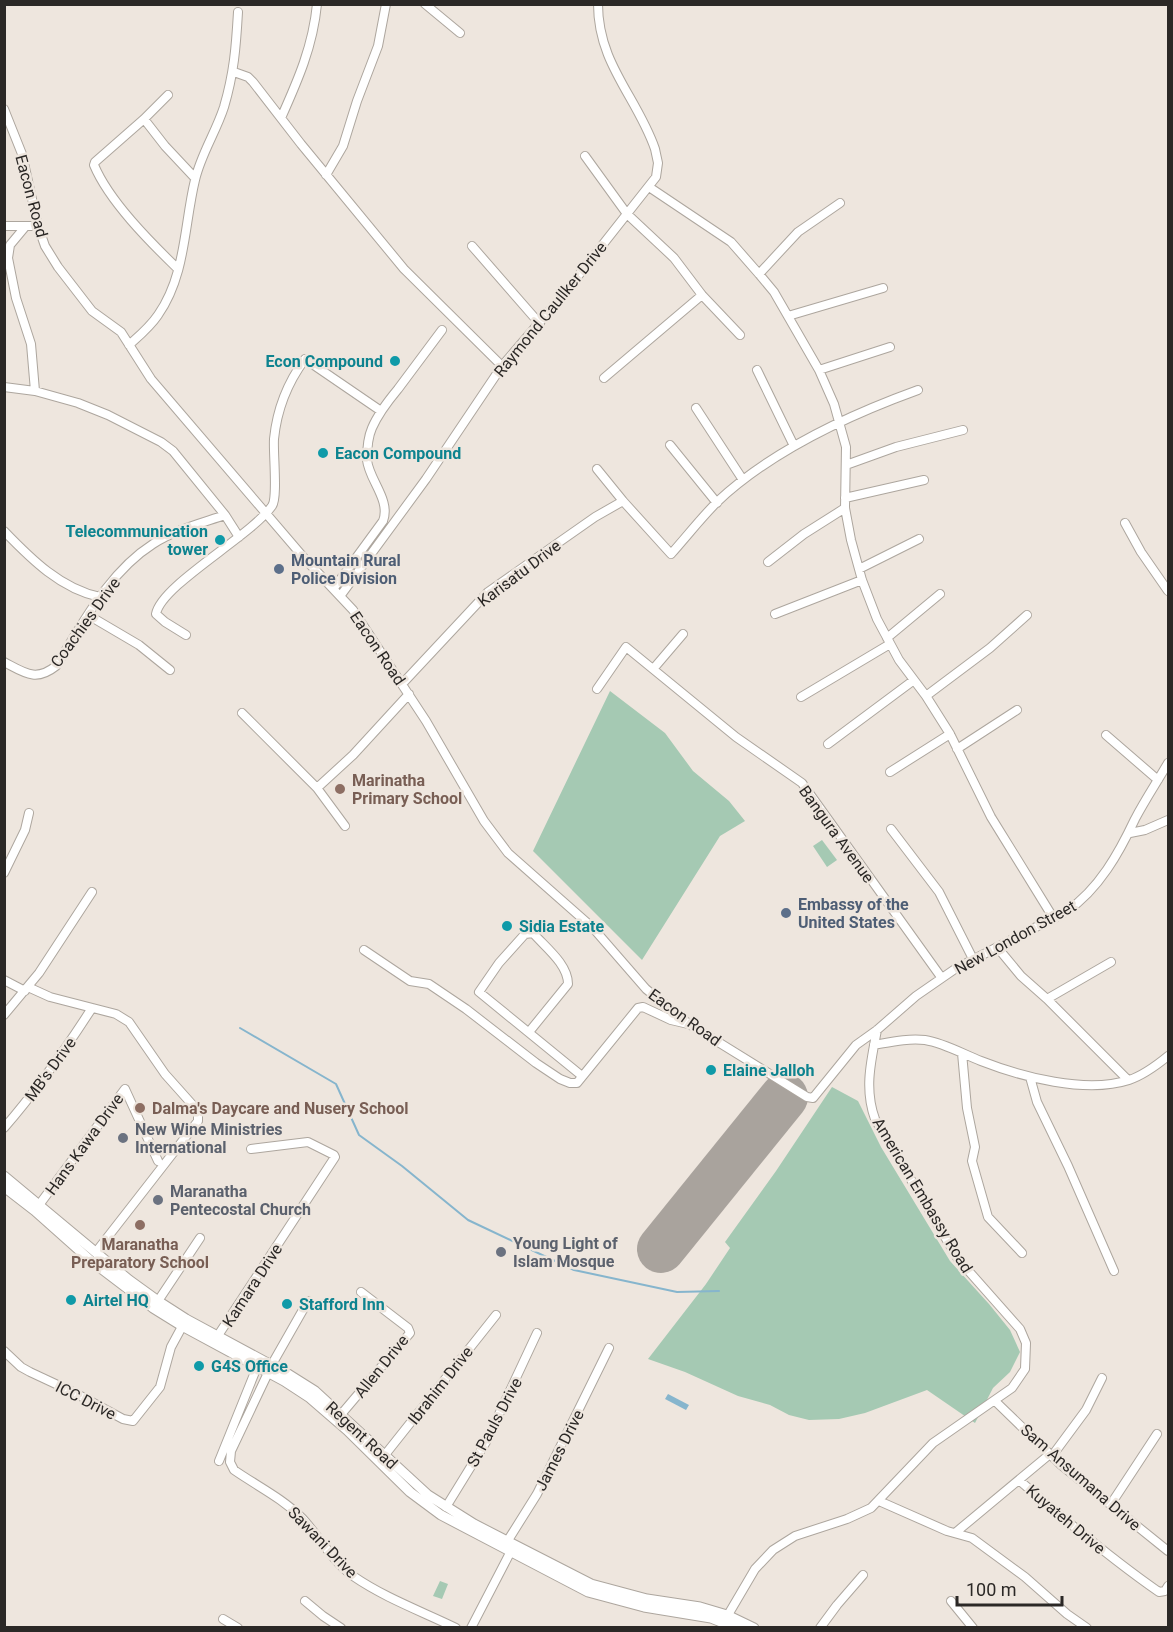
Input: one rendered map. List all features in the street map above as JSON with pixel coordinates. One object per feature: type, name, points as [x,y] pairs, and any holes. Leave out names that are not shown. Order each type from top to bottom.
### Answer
[{"type":"main road","name":"Regent Road","points":[[6,1185],[127,1283],[184,1323],[257,1367],[270,1369]]},
{"type":"main road","name":"Regent Road","points":[[6,1185],[39,1205],[96,1252],[127,1283],[158,1301],[184,1323],[217,1337],[270,1369],[315,1391],[338,1418],[418,1498],[441,1515],[591,1584],[647,1599],[700,1607],[754,1628]]},
{"type":"main road","name":"Regent Road","points":[[338,1418],[428,1495],[509,1546]]},
{"type":"main road","name":"Regent Road","points":[[726,1618],[736,1628]]},
{"type":"street","points":[[281,117],[301,75],[309,49],[317,4]]},
{"type":"street","points":[[326,175],[343,146],[378,46],[386,4]]},
{"type":"street","points":[[425,4],[460,33]]},
{"type":"street","name":"Raymond Caullker Drive","points":[[341,595],[426,478],[502,366],[540,324],[656,177],[658,168],[655,149],[604,48],[598,20],[598,4]]},
{"type":"street","points":[[129,345],[156,318],[166,302],[178,269],[185,247],[195,178],[215,130],[234,72],[238,12]]},
{"type":"street","points":[[234,72],[248,77],[253,82],[404,269],[502,366]]},
{"type":"street","points":[[168,95],[94,162],[94,165],[117,203],[156,248],[178,269]]},
{"type":"street","name":"Eacon Road","points":[[4,109],[28,176],[38,226],[52,258],[92,311],[117,328],[151,379],[201,434],[265,513],[354,610],[409,694],[484,821],[508,853],[593,928],[646,990],[689,1024],[807,1097],[813,1098],[827,1078]]},
{"type":"street","points":[[144,119],[195,178]]},
{"type":"street","points":[[585,156],[627,214],[674,258],[702,295],[740,335]]},
{"type":"street","points":[[649,187],[731,242],[774,292],[819,370],[840,423],[846,447],[845,508],[862,580],[877,619],[950,734],[991,817],[1054,919]]},
{"type":"street","points":[[759,274],[798,232],[840,203]]},
{"type":"street","points":[[4,226],[38,226]]},
{"type":"street","points":[[25,227],[10,245],[8,258],[16,298],[31,344],[35,391]]},
{"type":"street","points":[[472,246],[540,324]]},
{"type":"street","points":[[788,316],[883,288]]},
{"type":"street","points":[[604,378],[702,295]]},
{"type":"street","points":[[334,588],[385,515],[367,459],[368,440],[372,428],[381,411],[442,330]]},
{"type":"street","points":[[819,370],[890,347]]},
{"type":"street","points":[[186,635],[156,614],[158,606],[184,580],[239,537],[275,501],[274,438],[281,403],[295,373],[305,359],[381,411]]},
{"type":"street","points":[[757,370],[794,446]]},
{"type":"street","points":[[4,387],[35,391],[90,407],[161,442],[173,451],[225,514],[239,537]]},
{"type":"street","points":[[597,470],[671,554],[717,502],[743,480],[794,446],[881,403],[918,390]]},
{"type":"street","points":[[696,408],[743,480]]},
{"type":"street","points":[[846,465],[896,447],[963,430]]},
{"type":"street","points":[[670,445],[717,502]]},
{"type":"street","points":[[845,498],[924,480]]},
{"type":"street","name":"Karisatu Drive","points":[[402,684],[488,592],[595,517],[623,501]]},
{"type":"street","points":[[768,562],[804,534],[845,508]]},
{"type":"street","name":"Coachies Drive","points":[[4,662],[35,676],[48,673],[56,666],[100,597],[130,561],[154,543],[225,514]]},
{"type":"street","points":[[1125,523],[1141,552],[1168,591]]},
{"type":"street","points":[[4,531],[57,579],[78,591],[100,597]]},
{"type":"street","points":[[859,569],[919,539]]},
{"type":"street","points":[[775,614],[862,580]]},
{"type":"street","points":[[801,697],[889,641],[940,594]]},
{"type":"street","points":[[88,615],[139,645],[170,670]]},
{"type":"street","points":[[926,696],[990,648],[1027,615]]},
{"type":"street","points":[[654,668],[683,634]]},
{"type":"street","name":"Bangura Avenue","points":[[597,690],[624,647],[654,668],[736,737],[802,783],[941,977]]},
{"type":"street","points":[[828,744],[914,680]]},
{"type":"street","points":[[317,788],[353,755],[409,694]]},
{"type":"street","points":[[957,749],[1017,710]]},
{"type":"street","points":[[242,713],[317,788],[345,826]]},
{"type":"street","points":[[890,772],[950,734]]},
{"type":"street","points":[[1106,735],[1158,780]]},
{"type":"street","name":"New London Street","points":[[827,1078],[856,1045],[878,1030],[941,977],[1054,919],[1085,897],[1121,850],[1168,763]]},
{"type":"street","points":[[4,873],[25,830],[29,813]]},
{"type":"street","points":[[1130,833],[1145,830],[1168,820]]},
{"type":"street","points":[[891,828],[939,892],[973,959]]},
{"type":"street","points":[[4,1015],[27,989],[92,892]]},
{"type":"street","points":[[529,1032],[567,984],[568,977],[533,933],[525,933],[479,992],[582,1076]]},
{"type":"street","points":[[997,947],[1027,982],[1128,1080]]},
{"type":"street","points":[[364,950],[410,981],[429,984],[466,1009],[527,1057],[570,1083],[577,1083],[638,1008],[643,1007],[670,1020],[689,1024]]},
{"type":"street","points":[[1047,999],[1111,962]]},
{"type":"street","points":[[4,980],[50,997],[116,1014],[132,1024],[165,1074],[200,1115],[198,1121],[96,1252]]},
{"type":"street","name":"MB's Drive","points":[[4,1128],[63,1054],[92,1008]]},
{"type":"street","name":"American Embassy Road","points":[[726,1618],[755,1569],[773,1550],[795,1536],[847,1519],[871,1508],[933,1443],[1012,1388],[1026,1369],[1027,1354],[1023,1336],[1016,1323],[958,1258],[875,1119],[870,1104],[868,1085],[878,1030]]},
{"type":"street","points":[[874,1045],[900,1040],[924,1040],[1030,1077],[1090,1084],[1110,1084],[1128,1080],[1168,1056]]},
{"type":"street","points":[[962,1053],[967,1108],[975,1147],[972,1161],[988,1217],[1022,1253]]},
{"type":"street","points":[[1030,1077],[1037,1102],[1114,1271]]},
{"type":"street","name":"Hans Kawa Drive","points":[[39,1205],[125,1089],[158,1161]]},
{"type":"street","name":"Kamara Drive","points":[[217,1337],[335,1157],[308,1142],[251,1149]]},
{"type":"street","points":[[158,1301],[200,1238]]},
{"type":"street","name":"Allen Drive","points":[[338,1418],[410,1333],[408,1328],[362,1292]]},
{"type":"street","name":"Sawani Drive","points":[[308,1301],[270,1369],[231,1451],[230,1462],[234,1470],[289,1506],[301,1517],[343,1568],[352,1575],[378,1592],[456,1628]]},
{"type":"street","name":"Ibrahim Drive","points":[[384,1456],[496,1316]]},
{"type":"street","name":"ICC Drive","points":[[4,1351],[30,1372],[123,1419],[133,1421],[160,1387],[171,1347],[184,1323]]},
{"type":"street","name":"St Pauls Drive","points":[[446,1507],[490,1434],[537,1333]]},
{"type":"street","name":"James Drive","points":[[471,1628],[509,1546],[609,1348]]},
{"type":"street","points":[[219,1461],[257,1367]]},
{"type":"street","points":[[955,1533],[1051,1455],[1086,1410],[1102,1378]]},
{"type":"street","name":"Sam Ansumana Drive","points":[[995,1401],[1051,1455],[1168,1549]]},
{"type":"street","points":[[1111,1504],[1157,1434]]},
{"type":"street","name":"Kuyateh Drive","points":[[1020,1481],[1132,1573],[1159,1592],[1165,1591],[1168,1586]]},
{"type":"street","points":[[879,1501],[955,1533],[968,1536],[1026,1577],[1087,1628]]},
{"type":"street","points":[[820,1628],[863,1575]]},
{"type":"street","points":[[305,1600],[341,1628]]},
{"type":"street","points":[[951,1601],[973,1628]]},
{"type":"street","points":[[222,1619],[238,1628]]},
{"type":"green space","points":[[610,691],[665,733],[693,771],[729,801],[745,821],[720,836],[642,960],[533,851]]},
{"type":"green space","points":[[822,840],[837,860],[827,867],[813,846]]},
{"type":"green space","points":[[832,1087],[858,1101],[881,1147],[950,1261],[1010,1330],[1020,1352],[1010,1372],[993,1388],[975,1423],[927,1390],[865,1413],[839,1419],[809,1420],[738,1396],[685,1372],[648,1359],[706,1284],[730,1248],[725,1242]]},
{"type":"green space","points":[[440,1581],[448,1584],[442,1599],[433,1596]]},
{"type":"water","points":[[668,1394],[689,1405],[686,1410],[665,1399]]},
{"type":"waterway","points":[[240,1028],[336,1084],[359,1135],[402,1166],[468,1220],[574,1270],[677,1292],[719,1291]]},
{"type":"runway","points":[[661,1249],[784,1097]]},
{"type":"place","name":"Econ Compound","points":[[395,361]]},
{"type":"place","name":"Eacon Compound","points":[[323,453]]},
{"type":"place","name":"Telecommunication tower","points":[[220,540]]},
{"type":"place","name":"Mountain Rural Police Division","points":[[279,569]]},
{"type":"place","name":"Marinatha Primary School","points":[[340,789]]},
{"type":"place","name":"Embassy of the United States","points":[[786,913]]},
{"type":"place","name":"Sidia Estate","points":[[507,926]]},
{"type":"place","name":"Elaine Jalloh","points":[[711,1070]]},
{"type":"place","name":"Dalma's Daycare and Nusery School","points":[[140,1108]]},
{"type":"place","name":"New Wine Ministries International","points":[[123,1138]]},
{"type":"place","name":"Maranatha Pentecostal Church","points":[[158,1200]]},
{"type":"place","name":"Maranatha Preparatory School","points":[[140,1225]]},
{"type":"place","name":"Young Light of Islam Mosque","points":[[501,1252]]},
{"type":"place","name":"Airtel HQ","points":[[71,1300]]},
{"type":"place","name":"Stafford Inn","points":[[287,1304]]},
{"type":"place","name":"G4S Office","points":[[199,1366]]}]
